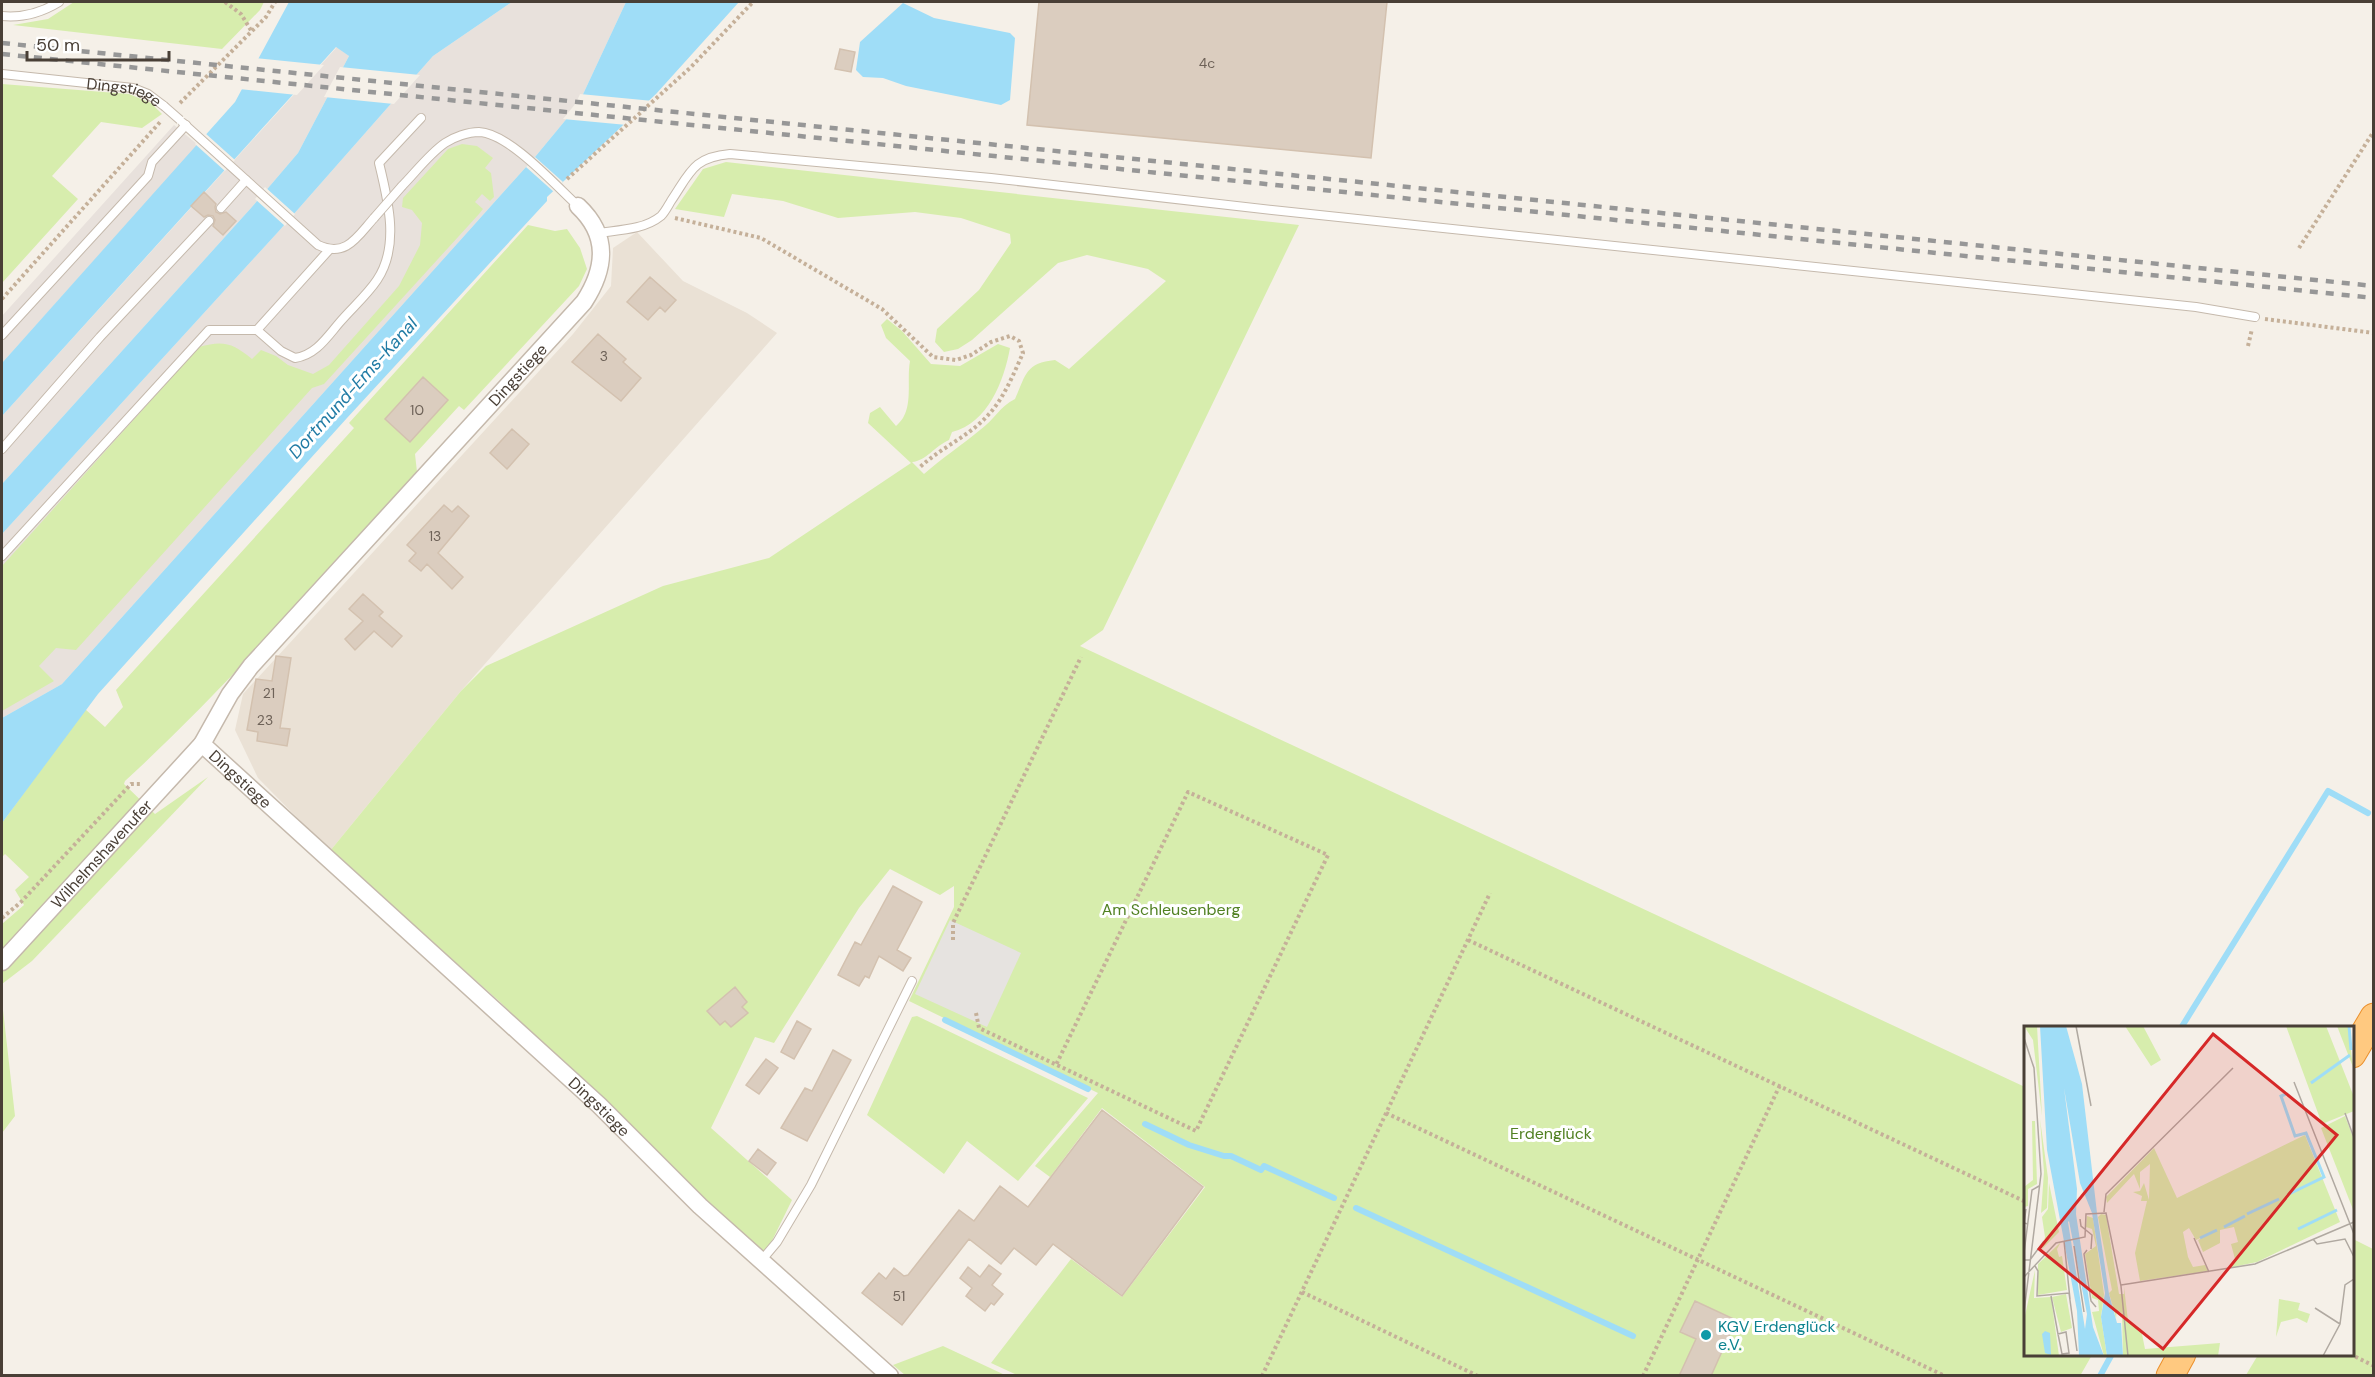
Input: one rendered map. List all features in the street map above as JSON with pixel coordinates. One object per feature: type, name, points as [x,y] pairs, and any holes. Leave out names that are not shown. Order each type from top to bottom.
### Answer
[{"type":"highway","points":[[2354,1050],[2373,1017]]},
{"type":"highway","points":[[2170,1376],[2181,1356]]},
{"type":"street","points":[[578,206],[590,217],[598,233]]},
{"type":"street","name":"Dingstiege","points":[[598,233],[601,256],[599,273],[584,302],[252,666],[230,694],[202,744],[599,1105],[700,1206],[891,1376]]},
{"type":"street","name":"Wilhelmshavenufer","points":[[2,962],[202,744]]},
{"type":"lane","points":[[2,16],[32,15],[59,2]]},
{"type":"lane","name":"Dingstiege","points":[[2,74],[133,88],[148,94],[310,238],[329,250]]},
{"type":"lane","points":[[2,556],[209,330],[257,330],[281,351],[295,358],[305,357],[313,352],[377,280],[387,262],[390,242],[385,189],[379,163],[420,118]]},
{"type":"lane","points":[[2,335],[148,176],[152,162],[183,123]]},
{"type":"lane","points":[[257,330],[329,250],[338,250],[346,246],[443,144],[460,135],[478,132],[510,143],[578,206]]},
{"type":"lane","points":[[598,233],[650,223],[662,215],[702,159],[730,154],[991,178],[1284,212],[2196,307],[2255,318]]},
{"type":"lane","points":[[221,208],[246,180]]},
{"type":"lane","points":[[2,449],[100,337],[209,221]]},
{"type":"lane","points":[[761,1261],[777,1242],[811,1185],[912,981]]},
{"type":"path","points":[[225,2],[241,14],[252,32]]},
{"type":"path","points":[[178,105],[252,32],[266,17],[275,2]]},
{"type":"path","points":[[567,179],[691,67],[753,2]]},
{"type":"path","points":[[2,298],[167,110]]},
{"type":"path","points":[[2299,248],[2373,131]]},
{"type":"path","points":[[662,215],[761,238],[882,309],[933,357],[956,360],[971,355],[991,342],[1010,336],[1019,341],[1023,353],[990,414],[964,436],[935,453],[919,468]]},
{"type":"path","points":[[2255,318],[2373,333]]},
{"type":"path","points":[[953,940],[953,923],[1081,657]]},
{"type":"path","points":[[976,1013],[979,1028],[1056,1065],[1196,1131],[1328,855],[1188,792],[1056,1065]]},
{"type":"path","points":[[2,918],[21,902],[122,793]]},
{"type":"path","points":[[1262,1376],[1490,893]]},
{"type":"path","points":[[1468,940],[2024,1202]]},
{"type":"path","points":[[1643,1376],[1780,1086]]},
{"type":"path","points":[[1386,1113],[1945,1376]]},
{"type":"path","points":[[1302,1292],[1478,1376]]},
{"type":"path","points":[[2354,1356],[2373,1366]]},
{"type":"shaded area","points":[[512,2],[626,2],[578,105],[535,157],[62,684],[2,718],[2,534],[278,232],[433,56]]},
{"type":"shaded area","points":[[337,47],[349,56],[298,153],[2,484],[2,416]]},
{"type":"shaded area","points":[[174,125],[198,145],[2,363],[2,316]]},
{"type":"shaded area","points":[[637,232],[683,281],[747,313],[777,333],[461,691],[330,851],[258,778],[235,730],[243,694],[573,334],[611,286],[613,248]]},
{"type":"shaded area","points":[[950,920],[1021,953],[987,1027],[915,994]]},
{"type":"green space","points":[[74,2],[264,2],[260,10],[222,49],[13,25],[48,19]]},
{"type":"green space","points":[[2,84],[129,94],[151,103],[162,114],[142,128],[101,122],[52,176],[78,199],[2,283]]},
{"type":"green space","points":[[462,144],[477,146],[493,158],[485,168],[491,173],[494,197],[490,201],[482,194],[475,202],[483,209],[479,214],[324,384],[312,388],[76,650],[56,648],[39,666],[54,681],[2,711],[2,566],[199,347],[227,344],[239,349],[252,359],[261,350],[276,356],[288,365],[313,374],[329,365],[399,286],[420,245],[422,223],[412,210],[402,207],[403,198],[448,149]]},
{"type":"green space","points":[[726,162],[1299,225],[1103,630],[1080,646],[2024,1087],[2024,1356],[2091,1356],[2080,1376],[1017,1375],[991,1363],[1071,1259],[1122,1297],[1205,1187],[1102,1108],[1050,1177],[1035,1166],[1098,1093],[909,1001],[954,907],[954,886],[940,895],[890,869],[859,908],[774,1043],[755,1037],[711,1128],[792,1200],[765,1255],[672,1171],[499,1001],[330,851],[461,691],[486,666],[663,586],[769,558],[911,463],[868,423],[870,413],[880,407],[896,426],[902,420],[908,404],[910,361],[886,338],[881,325],[887,319],[902,331],[931,364],[960,366],[998,344],[1010,348],[999,387],[985,410],[965,427],[952,432],[949,440],[922,459],[912,462],[924,474],[1015,399],[1032,367],[1055,360],[1069,369],[1166,281],[1148,269],[1087,255],[1058,263],[972,340],[958,349],[944,352],[935,342],[937,329],[979,290],[1011,243],[1010,234],[961,218],[915,212],[838,218],[783,201],[732,194],[724,217],[675,209],[703,169]]},
{"type":"green space","points":[[528,225],[555,231],[567,229],[580,248],[587,269],[579,286],[464,410],[459,406],[415,454],[417,472],[275,630],[202,707],[125,781],[124,784],[155,814],[208,777],[32,961],[2,984],[2,924],[24,905],[15,890],[29,877],[5,854],[2,857],[2,823],[85,709],[105,727],[123,707],[116,690],[354,428],[349,423]]},
{"type":"green space","points":[[2,1001],[15,1116],[2,1133]]},
{"type":"green space","points":[[917,1016],[1088,1098],[1018,1181],[967,1141],[944,1174],[867,1115],[912,1017]]},
{"type":"green space","points":[[2354,1240],[2373,1249],[2373,1375],[2246,1375],[2257,1356],[2354,1356]]},
{"type":"green space","points":[[943,1346],[1005,1375],[905,1375],[893,1365]]},
{"type":"water","points":[[289,2],[512,2],[433,56],[278,232],[2,534],[2,484],[298,153],[349,56],[336,47],[2,416],[2,363],[235,102]]},
{"type":"water","name":"Dortmund-Ems-Kanal","points":[[626,2],[739,2],[656,94],[547,197],[547,201],[98,694],[2,823],[2,718],[62,684],[535,157],[578,105]]},
{"type":"water","points":[[903,3],[934,18],[1010,33],[1015,38],[1010,100],[1001,105],[906,86],[883,78],[863,77],[856,70],[860,42]]},
{"type":"pier","points":[[255,58],[324,65],[297,95],[239,89]]},
{"type":"pier","points":[[340,67],[420,75],[394,104],[324,97]]},
{"type":"pier","points":[[580,94],[653,101],[627,125],[563,119]]},
{"type":"pier","points":[[205,133],[235,160],[225,171],[195,144]]},
{"type":"pier","points":[[535,157],[563,182],[554,192],[526,167]]},
{"type":"pier","points":[[265,187],[295,214],[285,226],[255,199]]},
{"type":"building","points":[[1039,2],[1387,2],[1371,158],[1027,125]]},
{"type":"building","points":[[840,49],[855,52],[851,72],[835,69]]},
{"type":"building","points":[[204,192],[216,204],[216,212],[220,214],[226,212],[236,221],[223,235],[213,226],[215,220],[213,216],[204,217],[191,206]]},
{"type":"building","points":[[650,277],[676,300],[665,312],[660,307],[648,320],[627,302]]},
{"type":"building","points":[[598,334],[626,359],[623,362],[641,378],[621,401],[572,362]]},
{"type":"building","points":[[423,377],[448,400],[410,442],[385,419]]},
{"type":"building","points":[[512,429],[529,444],[507,469],[490,453]]},
{"type":"building","points":[[444,505],[452,512],[458,506],[469,516],[438,553],[463,577],[452,589],[427,564],[421,571],[409,561],[416,553],[407,545]]},
{"type":"building","points":[[363,594],[383,612],[379,616],[402,636],[392,647],[374,631],[355,650],[345,639],[363,621],[349,609]]},
{"type":"building","points":[[276,656],[291,658],[280,728],[290,729],[287,746],[257,741],[258,732],[247,730],[256,679],[272,681]]},
{"type":"building","points":[[893,886],[922,902],[897,950],[911,958],[903,971],[879,956],[869,978],[865,976],[859,986],[838,975],[855,942],[861,945]]},
{"type":"building","points":[[735,987],[747,1002],[742,1007],[748,1013],[731,1027],[725,1021],[720,1025],[707,1011]]},
{"type":"building","points":[[797,1021],[811,1029],[794,1059],[781,1052]]},
{"type":"building","points":[[833,1050],[851,1060],[807,1141],[781,1128],[805,1088],[812,1091]]},
{"type":"building","points":[[766,1059],[778,1068],[759,1094],[746,1085]]},
{"type":"building","points":[[1102,1110],[1203,1187],[1122,1296],[1053,1244],[1036,1265],[1014,1248],[1001,1264],[969,1239],[902,1325],[862,1293],[879,1273],[886,1279],[894,1268],[904,1276],[908,1275],[959,1210],[974,1221],[1000,1186],[1028,1207]]},
{"type":"building","points":[[758,1149],[776,1163],[767,1175],[749,1161]]},
{"type":"building","points":[[989,1265],[1001,1274],[992,1285],[1003,1294],[994,1305],[991,1303],[985,1311],[966,1296],[972,1288],[960,1278],[968,1267],[980,1277]]},
{"type":"building","name":"KGV Erdenglück e.V.","points":[[1695,1301],[1736,1320],[1711,1376],[1679,1376],[1696,1339],[1680,1332]]},
{"type":"waterway","points":[[2182,1026],[2328,791],[2368,813]]},
{"type":"waterway","points":[[945,1020],[1088,1089]]},
{"type":"waterway","points":[[1145,1124],[1189,1145],[1231,1156],[1261,1170],[1264,1166],[1334,1198]]},
{"type":"waterway","points":[[1356,1208],[1633,1336]]},
{"type":"waterway","points":[[2100,1376],[2111,1356]]},
{"type":"railway","points":[[2,43],[2374,286]]},
{"type":"railway","points":[[2,54],[2374,298]]},
{"type":"place","name":"KGV Erdenglück e.V.","points":[[1706,1335]]},
{"type":"park label","name":"Am Schleusenberg","points":[[1171,909]]},
{"type":"park label","name":"Erdenglück","points":[[1551,1133]]}]
